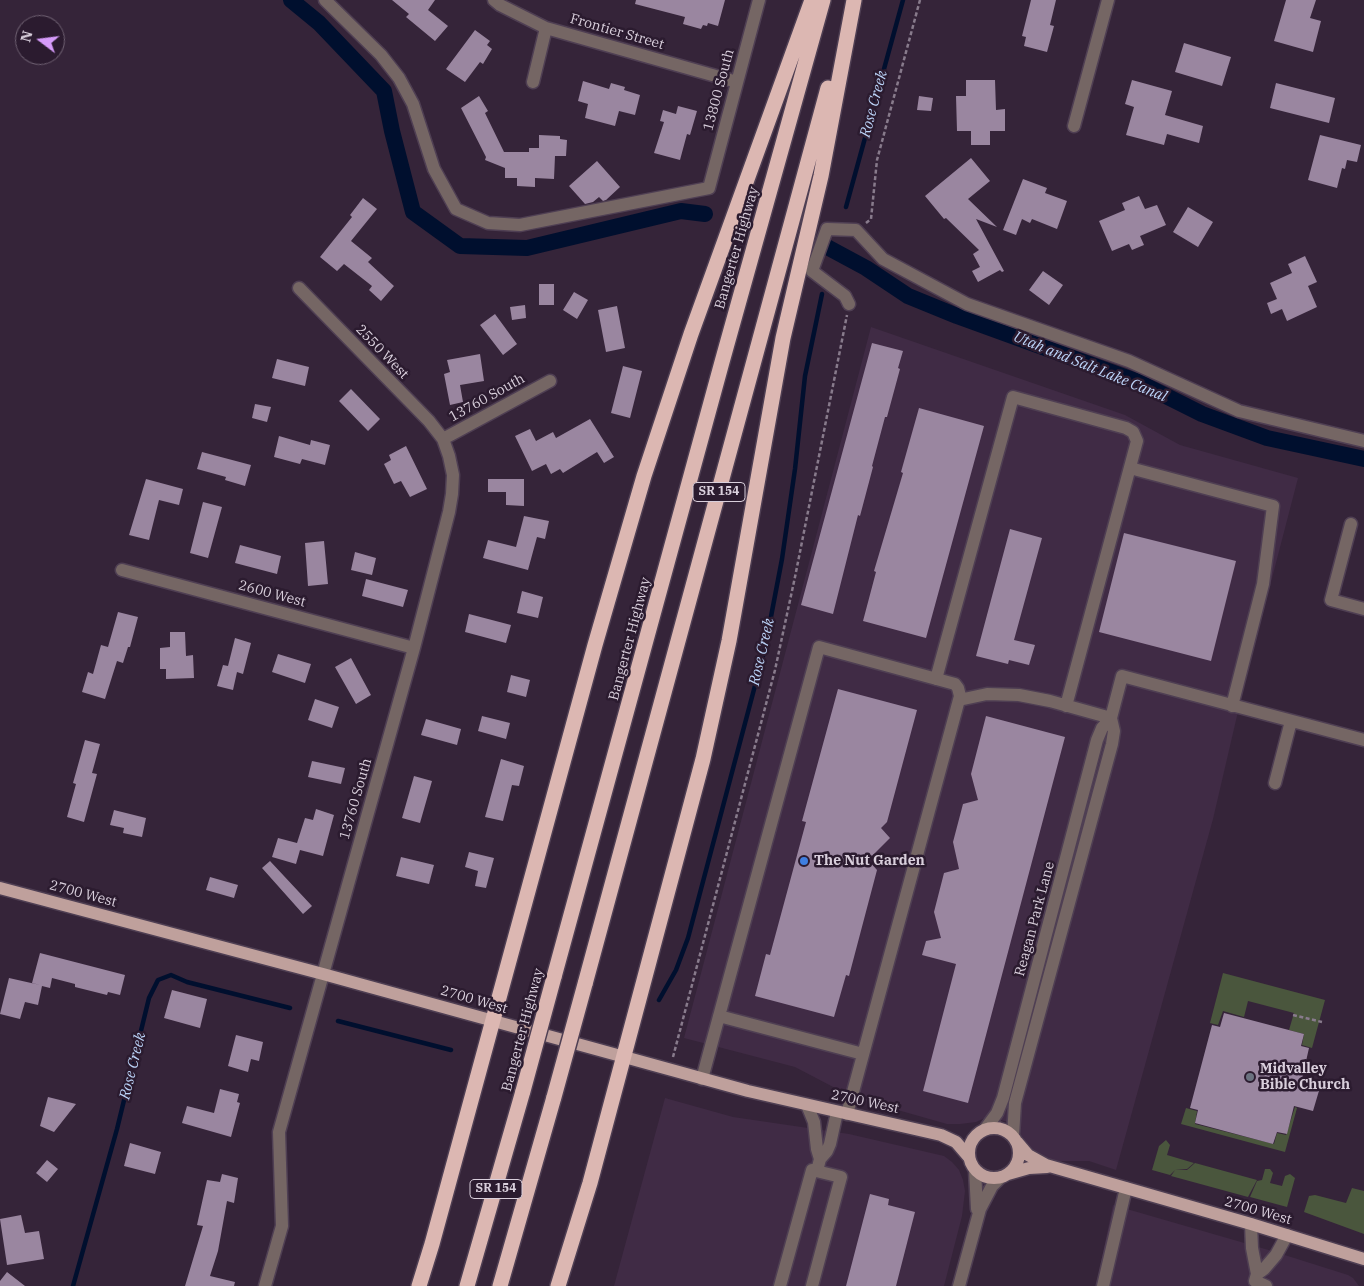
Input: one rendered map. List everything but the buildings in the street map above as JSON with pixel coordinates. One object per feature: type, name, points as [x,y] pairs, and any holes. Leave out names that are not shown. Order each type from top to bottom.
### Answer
[{"type":"highway","points":[[419,1286],[595,645],[647,467],[691,334],[812,0]]},
{"type":"highway","name":"Bangerter Highway","points":[[467,1286],[524,1091],[722,362],[823,0]]},
{"type":"highway","points":[[558,1286],[590,1183],[690,813],[716,704],[739,587],[777,367],[821,176],[853,0]]},
{"type":"highway","name":"SR 154","points":[[500,1286],[586,984],[853,0]]},
{"type":"main road","name":"2700 West","points":[[0,888],[323,974],[702,1079],[807,1105],[941,1135],[959,1136],[983,1130]]},
{"type":"main road","points":[[1000,1128],[1015,1138],[1019,1156],[1013,1169],[1004,1175],[987,1177],[974,1170],[968,1156],[970,1142],[983,1130],[1000,1128]]},
{"type":"main road","name":"2700 West","points":[[941,1135],[956,1142],[968,1156]]},
{"type":"main road","name":"2700 West","points":[[1015,1138],[1035,1160],[1057,1169],[1251,1224],[1364,1259]]},
{"type":"main road","name":"2700 West","points":[[1004,1175],[1029,1168],[1057,1169]]},
{"type":"street","name":"13800 South","points":[[325,0],[381,55],[399,78],[413,104],[434,169],[456,209],[488,223],[520,225],[709,188],[759,0]]},
{"type":"street","name":"Frontier Street","points":[[494,0],[500,5],[546,28],[737,82]]},
{"type":"street","points":[[1074,126],[1108,0]]},
{"type":"street","points":[[533,82],[546,28]]},
{"type":"street","points":[[848,304],[845,296],[812,271],[827,229],[856,230],[883,259],[966,304],[1129,361],[1239,412],[1364,441]]},
{"type":"street","name":"2550 West","points":[[298,288],[428,421],[443,439]]},
{"type":"street","name":"13760 South","points":[[265,1286],[282,1226],[278,1132],[414,648],[449,512],[452,494],[451,466],[443,439],[550,381]]},
{"type":"street","points":[[936,679],[1013,398],[1130,430],[1137,441],[1066,706]]},
{"type":"street","points":[[1130,468],[1273,506],[1263,584],[1232,706]]},
{"type":"street","points":[[1351,524],[1331,600],[1364,609]]},
{"type":"street","name":"2600 West","points":[[122,570],[414,648]]},
{"type":"street","points":[[702,1079],[819,647],[954,684],[960,692],[959,700],[863,1054],[827,1152],[819,1165],[812,1170],[780,1286]]},
{"type":"street","name":"Reagan Park Lane","points":[[983,1130],[997,1113],[1003,1098],[1097,740],[1102,728],[1111,718],[1122,676],[1364,740]]},
{"type":"street","points":[[959,700],[980,695],[1003,694],[1035,698],[1111,718]]},
{"type":"street","name":"Reagan Park Lane","points":[[1015,1138],[1015,1103],[1112,744],[1114,731],[1111,718]]},
{"type":"street","points":[[1275,782],[1290,721]]},
{"type":"street","points":[[719,1016],[863,1054]]},
{"type":"street","points":[[807,1105],[815,1127],[819,1165]]},
{"type":"street","points":[[812,1286],[841,1177],[819,1165]]},
{"type":"street","points":[[974,1170],[978,1194],[976,1221]]},
{"type":"street","points":[[959,1286],[976,1221],[985,1197],[1004,1175]]},
{"type":"street","points":[[1103,1286],[1126,1188]]},
{"type":"street","points":[[1251,1224],[1252,1248],[1257,1274],[1255,1282],[1266,1286]]},
{"type":"street","points":[[1257,1274],[1270,1262],[1287,1235]]},
{"type":"path","points":[[856,230],[871,219],[877,160],[920,0]]},
{"type":"path","points":[[669,1070],[775,670],[796,576],[848,304]]},
{"type":"path","points":[[1292,1014],[1322,1022]]},
{"type":"shaded area","points":[[871,327],[1125,415],[1180,445],[1298,478],[1243,690],[1213,819],[1116,1170],[1089,1161],[1055,1161],[1035,1154],[1021,1136],[1018,1124],[987,1117],[976,1122],[947,1124],[873,1103],[839,1090],[795,1067],[684,1038]]},
{"type":"shaded area","points":[[665,1098],[733,1117],[849,1134],[944,1156],[959,1170],[965,1191],[962,1216],[944,1286],[614,1286]]},
{"type":"shaded area","points":[[1113,1205],[1348,1275],[1359,1286],[1096,1286]]},
{"type":"green space","points":[[1223,973],[1325,1000],[1312,1048],[1302,1045],[1304,1034],[1289,1030],[1294,1013],[1248,1001],[1244,1017],[1223,1011],[1218,1025],[1210,1023]]},
{"type":"green space","points":[[1295,1107],[1297,1108],[1285,1152],[1181,1124],[1186,1108],[1197,1111],[1195,1124],[1274,1144],[1277,1133],[1286,1135]]},
{"type":"green space","points":[[1166,1140],[1170,1145],[1167,1155],[1194,1163],[1187,1169],[1175,1170],[1170,1175],[1152,1170],[1159,1146]]},
{"type":"green space","points":[[1195,1163],[1257,1180],[1248,1197],[1171,1176],[1175,1170],[1187,1170]]},
{"type":"green space","points":[[1265,1169],[1270,1169],[1273,1173],[1270,1183],[1282,1186],[1285,1176],[1290,1174],[1295,1178],[1287,1207],[1250,1197],[1257,1181],[1262,1180]]},
{"type":"green space","points":[[1352,1188],[1364,1191],[1364,1234],[1304,1212],[1309,1196],[1315,1195],[1346,1203]]},
{"type":"waterway","name":"Utah and Salt Lake Canal","points":[[291,0],[319,23],[384,91],[392,131],[413,212],[460,246],[527,248],[681,211],[705,214]]},
{"type":"waterway","name":"Rose Creek","points":[[846,207],[903,0]]},
{"type":"waterway","name":"Utah and Salt Lake Canal","points":[[827,247],[866,268],[908,296],[957,316],[1136,381],[1202,414],[1267,438],[1364,459]]},
{"type":"waterway","name":"Rose Creek","points":[[659,1000],[676,970],[688,938],[765,648],[782,559],[795,469],[805,376],[822,294]]},
{"type":"waterway","name":"Rose Creek","points":[[73,1286],[117,1129],[149,998],[158,980],[171,975],[187,982],[290,1008]]},
{"type":"waterway","name":"Rose Creek","points":[[338,1021],[451,1050]]},
{"type":"place","name":"The Nut Garden","points":[[804,861]]},
{"type":"place","name":"Midvalley Bible Church","points":[[1250,1077]]}]
